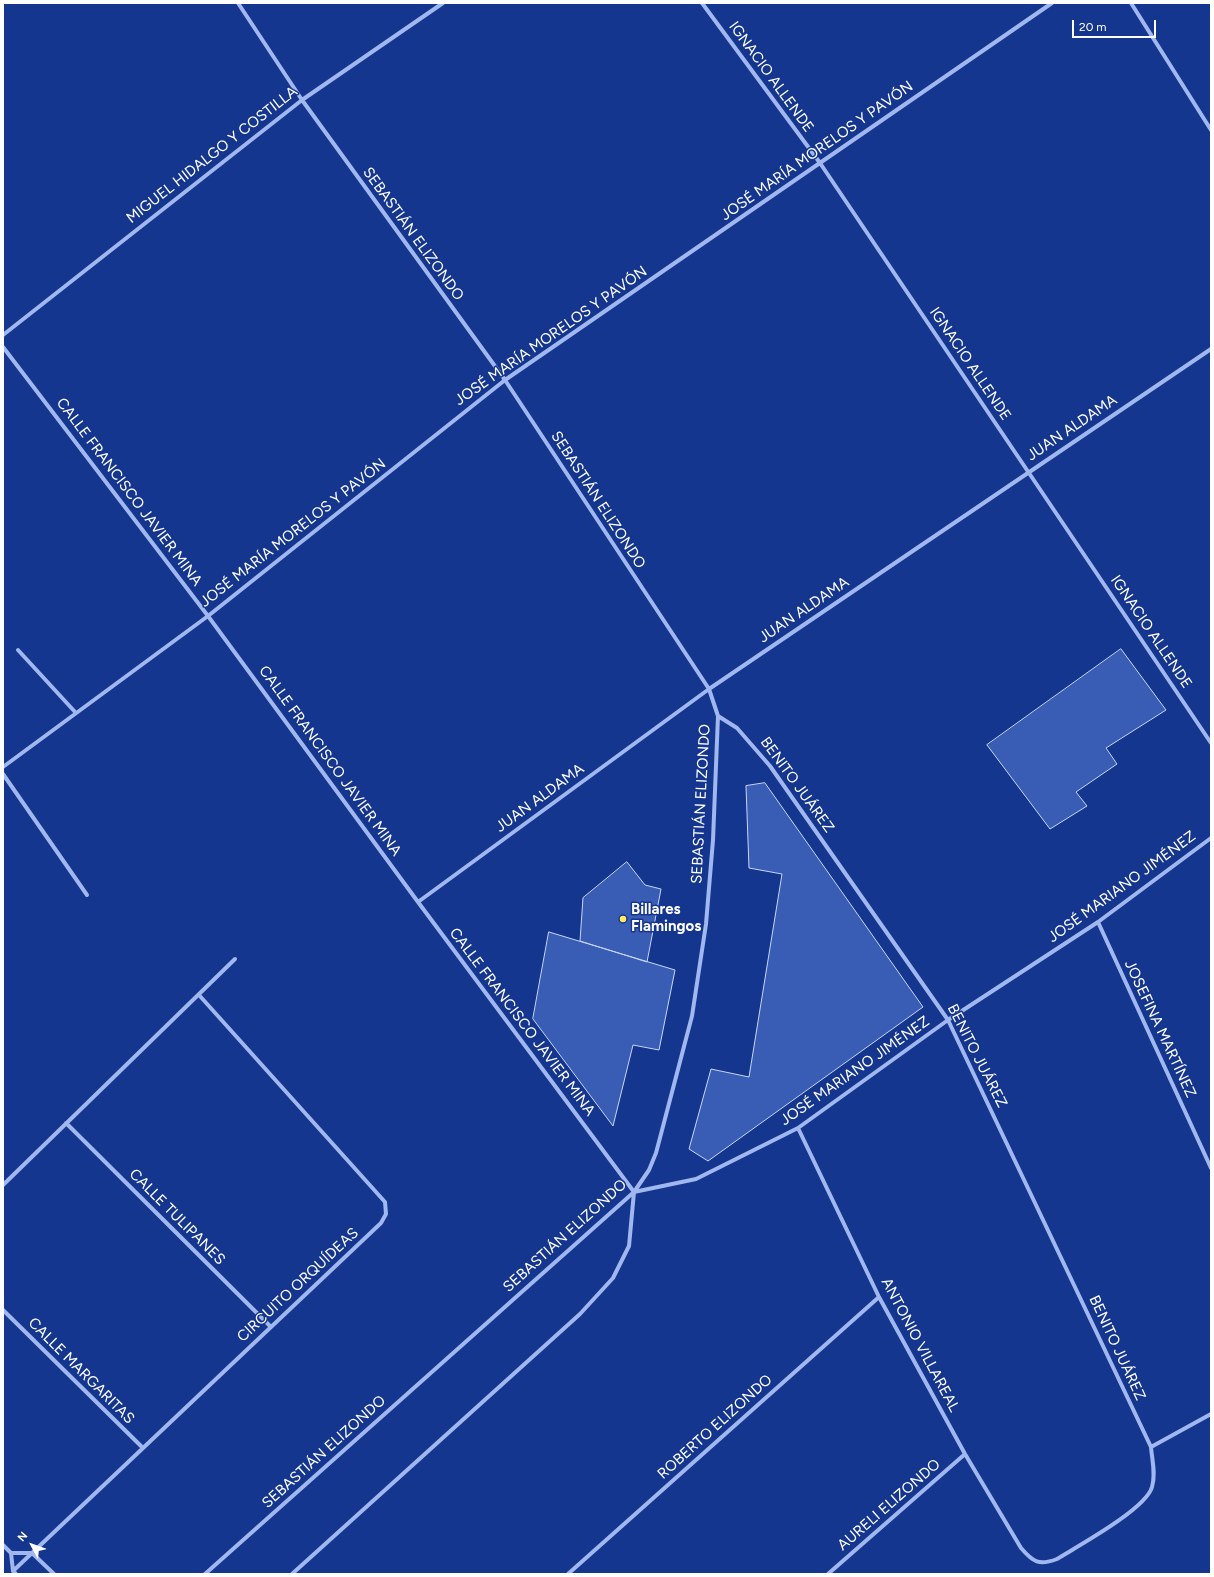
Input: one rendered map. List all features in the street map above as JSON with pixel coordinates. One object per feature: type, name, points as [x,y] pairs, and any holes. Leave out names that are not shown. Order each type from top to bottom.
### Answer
[{"type":"street","name":"SEBASTIÁN ELIZONDO","points":[[205,1574],[634,1192],[649,1170],[656,1153],[692,1016],[706,924],[713,840],[718,716],[709,689],[504,380],[302,100],[238,3]]},
{"type":"street","name":"MIGUEL HIDALGO Y COSTILLA","points":[[3,336],[302,100],[443,3]]},
{"type":"street","name":"IGNACIO ALLENDE","points":[[702,3],[820,163],[1211,743]]},
{"type":"street","name":"JOSÉ MARÍA MORELOS Y PAVÓN","points":[[3,767],[208,616],[504,380],[1052,3]]},
{"type":"street","points":[[1131,3],[1211,130]]},
{"type":"street","name":"CALLE FRANCISCO JAVIER MINA","points":[[3,347],[208,616],[418,902],[634,1192]]},
{"type":"street","name":"JUAN ALDAMA","points":[[418,902],[709,689],[1211,349]]},
{"type":"street","points":[[18,650],[76,713]]},
{"type":"street","name":"BENITO JUÁREZ","points":[[718,716],[737,728],[770,766],[948,1020],[1150,1447],[1154,1471],[1152,1488],[1142,1501],[1130,1513],[1057,1559],[1048,1562],[1038,1562]]},
{"type":"street","points":[[3,774],[87,895]]},
{"type":"street","name":"JOSÉ MARIANO JIMÉNEZ","points":[[634,1192],[696,1180],[798,1128],[948,1020],[1098,922],[1211,838]]},
{"type":"street","name":"JOSEFINA MARTÍNEZ","points":[[1098,922],[1211,1168]]},
{"type":"street","points":[[3,1185],[235,959]]},
{"type":"street","name":"CIRCUITO ORQUÍDEAS","points":[[15,1572],[32,1553],[381,1223],[386,1214],[387,1208],[385,1202],[199,995]]},
{"type":"street","name":"CALLE TULIPANES","points":[[66,1123],[271,1327]]},
{"type":"street","name":"ANTONIO VILLAREAL","points":[[798,1128],[879,1297],[965,1454],[1021,1548],[1029,1557],[1038,1562]]},
{"type":"street","points":[[292,1574],[580,1314],[613,1278],[629,1246],[634,1192]]},
{"type":"street","name":"ROBERTO ELIZONDO","points":[[568,1574],[879,1297]]},
{"type":"street","name":"CALLE MARGARITAS","points":[[3,1310],[143,1448]]},
{"type":"street","points":[[1150,1447],[1211,1414]]},
{"type":"street","name":"AURELI ELIZONDO","points":[[828,1574],[965,1454]]},
{"type":"street","points":[[3,1545],[11,1553],[15,1572]]},
{"type":"street","points":[[11,1553],[32,1553],[54,1574]]},
{"type":"building","points":[[1121,649],[1166,710],[1106,748],[1117,764],[1076,792],[1087,806],[1050,829],[987,745]]},
{"type":"building","points":[[765,783],[923,1007],[708,1161],[689,1149],[711,1069],[749,1077],[782,874],[749,868],[746,786]]},
{"type":"building","points":[[627,862],[645,885],[661,889],[647,962],[580,941],[583,898]]},
{"type":"building","points":[[549,932],[675,970],[659,1050],[633,1045],[613,1126],[533,1019]]},
{"type":"place","name":"Billares Flamingos","points":[[623,919]]}]
